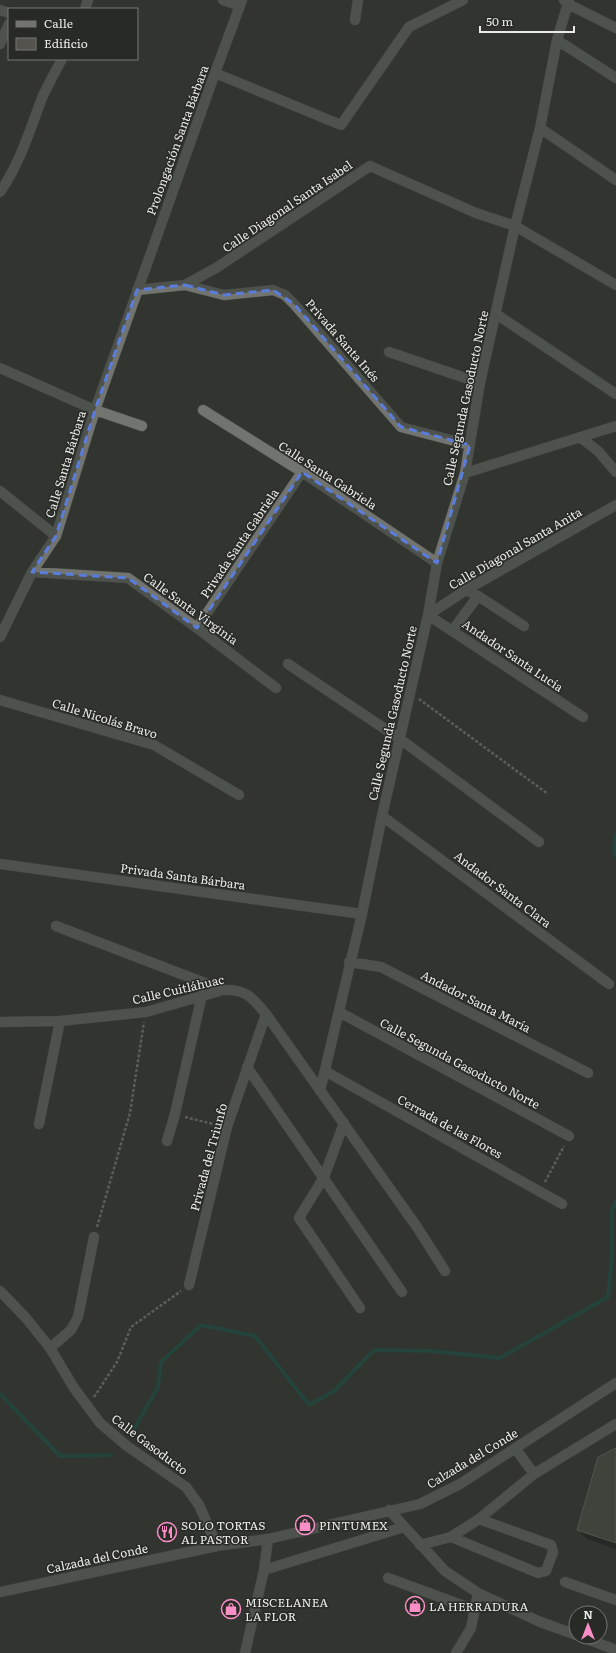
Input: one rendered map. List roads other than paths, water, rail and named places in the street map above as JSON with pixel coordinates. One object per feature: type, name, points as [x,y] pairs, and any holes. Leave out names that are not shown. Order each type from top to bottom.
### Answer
[{"type":"street","points":[[223,0],[241,3]]},
{"type":"street","points":[[355,20],[358,0]]},
{"type":"street","points":[[215,73],[340,125],[409,28],[463,0]]},
{"type":"street","points":[[567,1],[616,28]]},
{"type":"street","name":"Calle Segunda Gasoducto Norte","points":[[320,1091],[339,1012],[349,962],[362,914],[382,816],[428,614],[437,563],[464,473],[480,384],[515,226],[540,128],[557,40],[567,1]]},
{"type":"street","name":"Prolongación Santa Bárbara","points":[[137,290],[241,3]]},
{"type":"street","points":[[0,44],[8,26]]},
{"type":"street","points":[[557,40],[616,78]]},
{"type":"street","points":[[0,192],[8,180],[22,151],[43,96],[61,60]]},
{"type":"street","points":[[540,128],[616,180]]},
{"type":"street","name":"Calle Diagonal Santa Isabel","points":[[137,290],[185,285],[216,268],[370,166],[476,213],[515,226]]},
{"type":"street","points":[[515,226],[616,285]]},
{"type":"street","name":"Privada Santa Inés","points":[[185,285],[224,295],[274,290],[285,295],[401,427],[470,445]]},
{"type":"street","name":"Calle Santa Bárbara","points":[[0,637],[32,572],[56,536],[95,410],[137,290]]},
{"type":"street","points":[[496,314],[616,394]]},
{"type":"street","points":[[389,352],[480,384]]},
{"type":"street","points":[[0,368],[95,410],[142,426]]},
{"type":"street","name":"Calle Santa Gabriela","points":[[203,410],[302,472],[437,563]]},
{"type":"street","points":[[464,473],[616,426]]},
{"type":"street","points":[[580,437],[598,451],[616,472]]},
{"type":"street","name":"Privada Santa Gabriela","points":[[197,628],[302,472]]},
{"type":"street","points":[[0,491],[56,536]]},
{"type":"street","name":"Calle Diagonal Santa Anita","points":[[428,614],[466,590],[616,505]]},
{"type":"street","name":"Calle Santa Virginia","points":[[32,572],[128,578],[276,688]]},
{"type":"street","points":[[466,590],[478,596],[524,626]]},
{"type":"street","points":[[452,631],[478,596]]},
{"type":"street","name":"Andador Santa Lucía","points":[[428,614],[583,717]]},
{"type":"street","points":[[288,664],[400,739],[539,842]]},
{"type":"street","name":"Calle Nicolás Bravo","points":[[0,700],[154,745],[239,795]]},
{"type":"street","name":"Andador Santa Clara","points":[[382,816],[609,984]]},
{"type":"street","name":"Privada Santa Bárbara","points":[[0,864],[362,914]]},
{"type":"street","points":[[56,926],[223,990]]},
{"type":"street","name":"Andador Santa María","points":[[349,962],[381,966],[588,1073]]},
{"type":"street","name":"Calle Cuitláhuac","points":[[0,1022],[60,1021],[146,1012],[223,990],[243,992],[252,997],[266,1014],[418,1227],[445,1271]]},
{"type":"street","points":[[167,1141],[175,1114],[202,995]]},
{"type":"street","name":"Calle Segunda Gasoducto Norte","points":[[339,1012],[569,1136]]},
{"type":"street","name":"Privada del Triunfo","points":[[189,1285],[227,1127],[266,1014]]},
{"type":"street","points":[[39,1124],[60,1021]]},
{"type":"street","points":[[247,1067],[402,1292]]},
{"type":"street","name":"Cerrada de las Flores","points":[[325,1071],[562,1204]]},
{"type":"street","points":[[344,1123],[324,1177],[299,1218],[360,1308]]},
{"type":"street","points":[[50,1348],[71,1330],[78,1317],[94,1237]]},
{"type":"street","name":"Calle Gasoducto","points":[[0,1291],[26,1318],[50,1348],[87,1407],[100,1423],[127,1446],[186,1487],[199,1505],[217,1546]]},
{"type":"street","name":"Calzada del Conde","points":[[0,1592],[217,1546],[268,1539],[420,1504],[460,1484],[616,1383]]},
{"type":"street","points":[[420,1545],[451,1537],[479,1519],[534,1474],[616,1424]]},
{"type":"street","points":[[515,1448],[534,1474]]},
{"type":"street","points":[[389,1510],[445,1571],[478,1593],[568,1632]]},
{"type":"street","points":[[451,1537],[538,1573],[546,1571],[553,1552],[551,1545],[479,1519]]},
{"type":"street","points":[[264,1570],[404,1528]]},
{"type":"street","points":[[246,1653],[264,1570],[268,1539]]},
{"type":"street","points":[[388,1578],[475,1610]]},
{"type":"street","points":[[565,1582],[616,1600]]},
{"type":"street","points":[[456,1653],[471,1628],[478,1593]]},
{"type":"waterway","points":[[616,835],[614,850],[616,856]]},
{"type":"waterway","points":[[133,1431],[158,1387],[161,1362],[201,1325],[255,1336],[309,1405],[334,1391],[374,1350],[432,1351],[500,1358],[608,1297],[612,1256],[612,1211],[616,1202]]},
{"type":"waterway","points":[[0,1394],[60,1456],[111,1455]]},
{"type":"place","name":"PINTUMEX","points":[[305,1525]]},
{"type":"place","name":"SOLO TORTAS AL PASTOR","points":[[167,1532]]},
{"type":"place","name":"LA HERRADURA","points":[[415,1606]]},
{"type":"place","name":"MISCELANEA LA FLOR","points":[[231,1609]]}]
